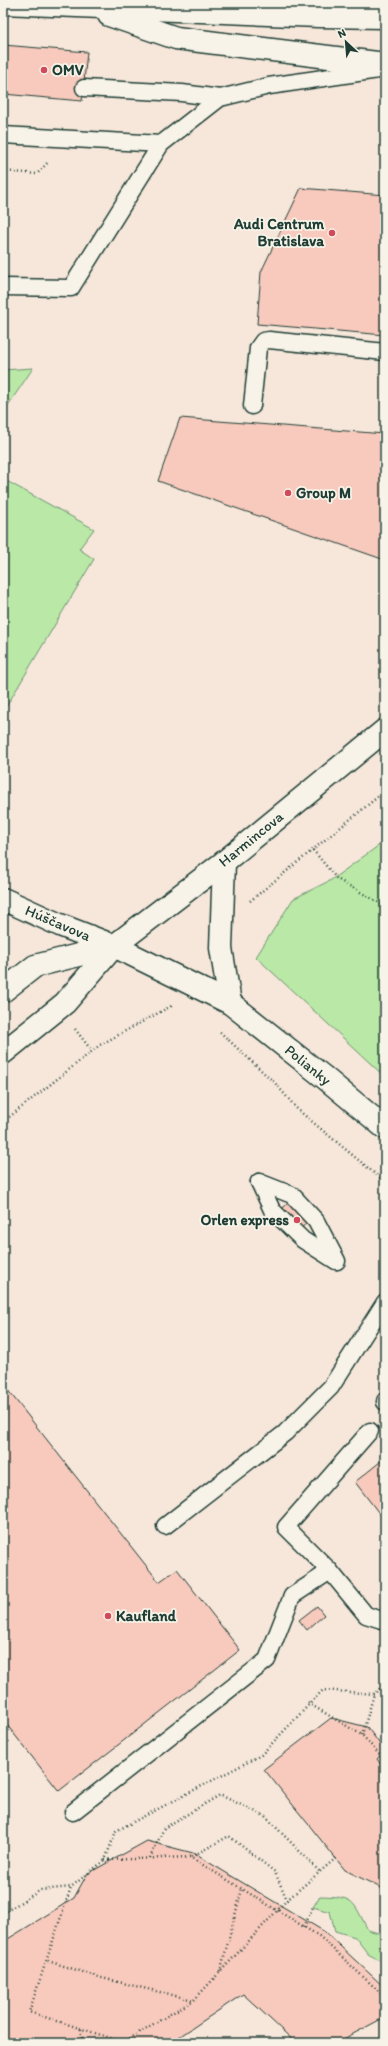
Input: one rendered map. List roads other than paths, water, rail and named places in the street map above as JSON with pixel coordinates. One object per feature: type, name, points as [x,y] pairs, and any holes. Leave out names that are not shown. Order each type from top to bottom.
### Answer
[{"type":"main road","points":[[3,3],[385,17]]},
{"type":"main road","points":[[85,7],[176,38],[385,64]]},
{"type":"main road","name":"Harmincova","points":[[3,1052],[65,1003],[114,946],[224,862],[385,730]]},
{"type":"main road","points":[[224,862],[221,948],[230,1003]]},
{"type":"main road","name":"Húščavova","points":[[3,899],[60,925],[114,946]]},
{"type":"main road","name":"Harmincova","points":[[3,991],[35,966],[114,946]]},
{"type":"main road","name":"Polianky","points":[[114,946],[230,1003],[325,1078],[385,1128]]},
{"type":"lane","points":[[84,88],[182,93],[220,98],[269,86],[385,69]]},
{"type":"lane","points":[[3,286],[71,288],[161,144],[220,98]]},
{"type":"lane","points":[[3,136],[161,144]]},
{"type":"lane","points":[[252,406],[258,348],[263,341],[269,340],[385,352]]},
{"type":"lane","points":[[259,1182],[292,1195],[316,1221],[337,1262],[303,1240],[272,1210],[259,1182]]},
{"type":"lane","points":[[164,1526],[285,1433],[331,1387],[385,1302]]},
{"type":"lane","points":[[370,1431],[286,1527],[330,1571],[366,1615],[385,1621]]},
{"type":"lane","points":[[73,1812],[268,1660],[292,1596],[330,1571]]},
{"type":"place","name":"OMV","points":[[44,70]]},
{"type":"place","name":"Audi Centrum Bratislava","points":[[332,233]]},
{"type":"place","name":"Group M","points":[[288,493]]},
{"type":"place","name":"Orlen express","points":[[297,1220]]},
{"type":"place","name":"Kaufland","points":[[108,1616]]}]
